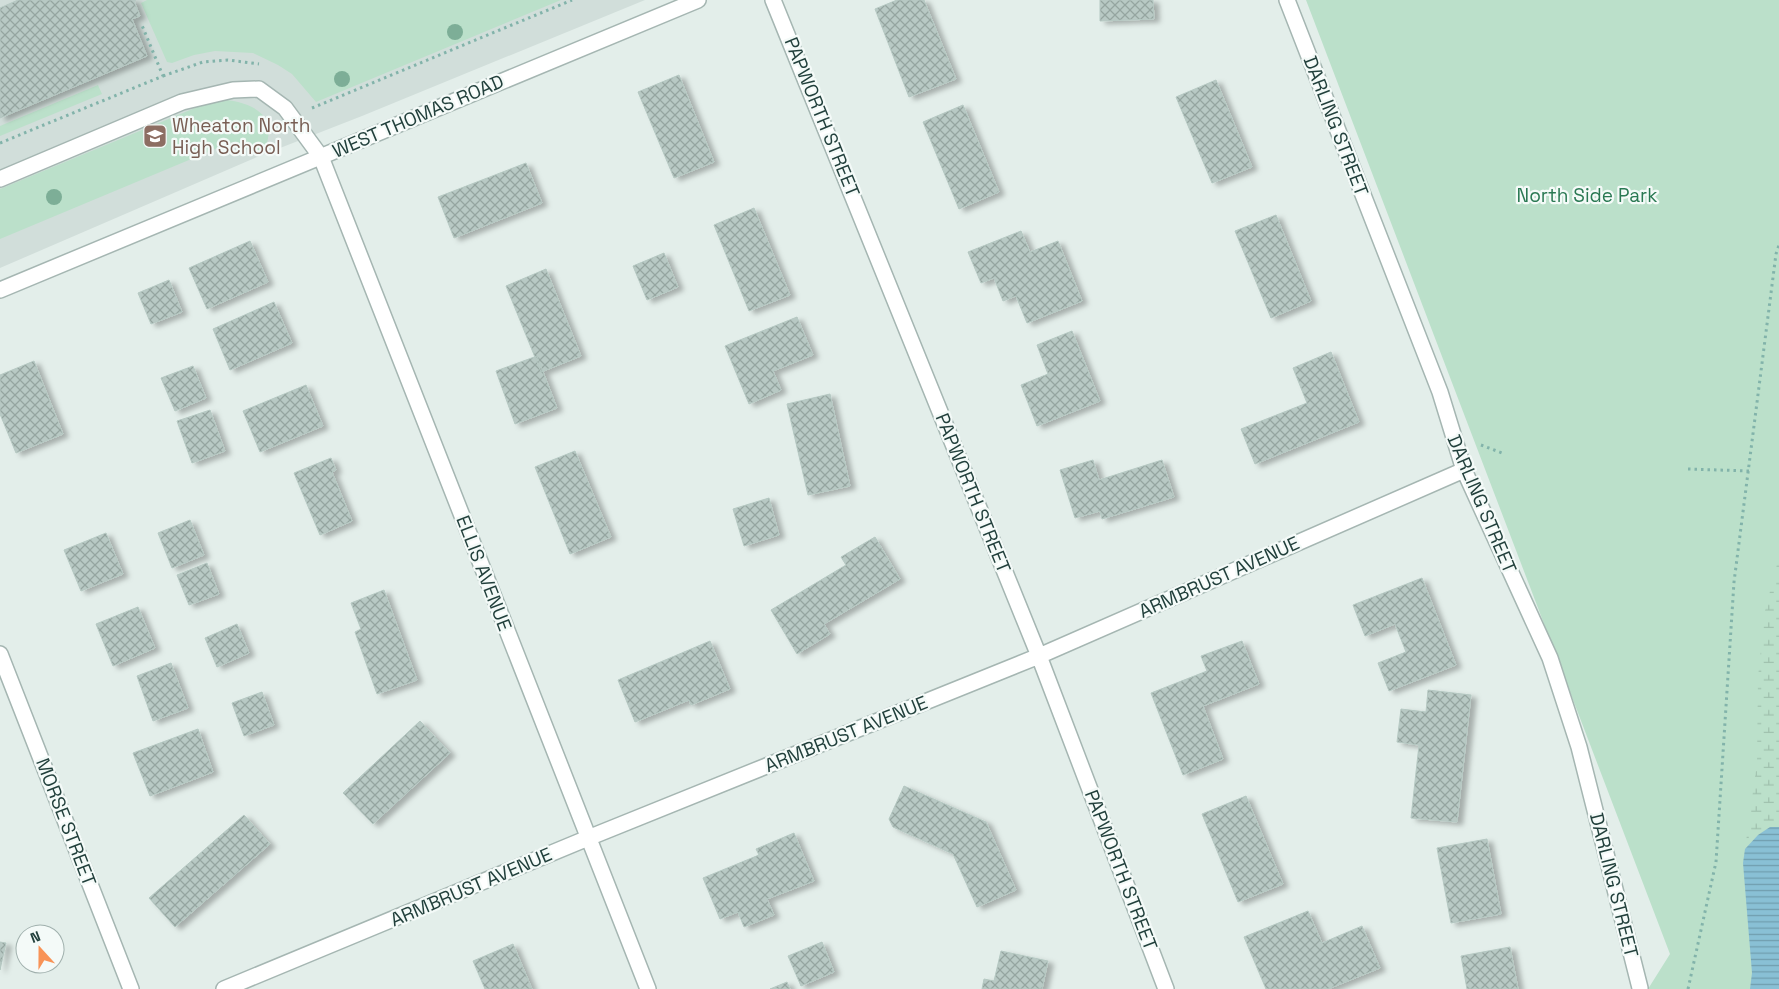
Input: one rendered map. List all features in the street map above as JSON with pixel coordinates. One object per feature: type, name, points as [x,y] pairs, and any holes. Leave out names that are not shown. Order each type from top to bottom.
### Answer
[{"type":"street","name":"WEST THOMAS ROAD","points":[[0,290],[698,0]]},
{"type":"street","name":"PAPWORTH STREET","points":[[773,0],[1039,656],[1166,989]]},
{"type":"street","name":"DARLING STREET","points":[[1287,0],[1440,392],[1464,470],[1550,658],[1579,747],[1640,988]]},
{"type":"street","name":"ELLIS AVENUE","points":[[0,179],[182,102],[233,90],[259,89],[286,108],[321,157],[648,989]]},
{"type":"street","name":"ARMBRUST AVENUE","points":[[224,989],[588,838],[1039,656],[1464,470]]},
{"type":"street","name":"MORSE STREET","points":[[0,654],[132,989]]},
{"type":"path","points":[[310,109],[572,0]]},
{"type":"path","points":[[141,23],[163,76]]},
{"type":"path","points":[[0,144],[163,76],[203,62],[228,60],[263,64]]},
{"type":"path","points":[[1688,989],[1716,862],[1734,582],[1776,254],[1779,245]]},
{"type":"path","points":[[1688,469],[1749,471]]},
{"type":"shaded area","name":"Wheaton North High School","points":[[0,0],[645,0],[257,157],[0,268]]},
{"type":"green space","points":[[147,0],[561,0],[316,102],[292,74],[253,53],[215,51],[194,55],[172,63],[167,62],[141,3]]},
{"type":"green space","name":"North Side Park","points":[[1306,0],[1779,0],[1779,989],[1648,989],[1670,954]]},
{"type":"green space","points":[[98,85],[102,94],[0,136],[0,126]]},
{"type":"green space","points":[[219,99],[246,105],[261,113],[269,128],[266,145],[263,149],[256,153],[232,142],[0,239],[0,189]]},
{"type":"green space","points":[[1779,556],[1779,827],[1770,827],[1745,849],[1757,763],[1758,677],[1765,611]]},
{"type":"water","points":[[1770,827],[1779,827],[1779,989],[1750,989],[1752,973],[1743,863],[1745,849],[1758,835]]},
{"type":"building","points":[[18,0],[136,0],[134,1],[140,16],[132,19],[147,56],[0,118],[0,8]]},
{"type":"building","points":[[897,0],[924,0],[956,79],[909,97],[875,9]]},
{"type":"building","points":[[1100,0],[1153,0],[1154,19],[1100,21]]},
{"type":"building","points":[[679,75],[714,162],[674,178],[638,92]]},
{"type":"building","points":[[1216,80],[1252,167],[1212,183],[1176,97]]},
{"type":"building","points":[[963,105],[999,192],[959,209],[923,122]]},
{"type":"building","points":[[526,163],[542,203],[454,238],[438,197]]},
{"type":"building","points":[[754,208],[790,295],[749,311],[714,225]]},
{"type":"building","points":[[1276,215],[1311,301],[1271,318],[1235,231]]},
{"type":"building","points":[[1021,231],[1030,252],[1058,241],[1082,301],[1027,323],[1016,296],[1003,301],[994,278],[981,283],[968,252]]},
{"type":"building","points":[[250,241],[268,282],[207,309],[189,268]]},
{"type":"building","points":[[664,253],[678,287],[647,300],[633,266]]},
{"type":"building","points":[[546,269],[581,356],[541,372],[506,286]]},
{"type":"building","points":[[169,280],[182,312],[151,324],[138,293]]},
{"type":"building","points":[[274,302],[292,343],[230,370],[213,329]]},
{"type":"building","points":[[797,317],[813,355],[773,371],[781,390],[749,404],[725,346]]},
{"type":"building","points":[[1072,331],[1100,401],[1037,426],[1021,385],[1048,374],[1037,345]]},
{"type":"building","points":[[1331,352],[1359,422],[1255,464],[1241,429],[1307,403],[1293,368]]},
{"type":"building","points":[[537,356],[557,408],[515,424],[496,371]]},
{"type":"building","points":[[34,361],[63,434],[16,453],[0,414],[0,375]]},
{"type":"building","points":[[193,366],[206,398],[175,411],[161,378]]},
{"type":"building","points":[[306,385],[323,426],[260,452],[243,411]]},
{"type":"building","points":[[830,394],[850,486],[808,495],[787,404]]},
{"type":"building","points":[[210,410],[225,451],[192,463],[177,421]]},
{"type":"building","points":[[575,451],[611,537],[570,554],[535,467]]},
{"type":"building","points":[[331,458],[336,470],[332,472],[352,521],[320,535],[294,473]]},
{"type":"building","points":[[1093,460],[1099,480],[1162,460],[1174,497],[1102,519],[1100,511],[1075,518],[1060,470]]},
{"type":"building","points":[[769,498],[779,535],[744,546],[733,509]]},
{"type":"building","points":[[190,520],[204,555],[172,568],[158,533]]},
{"type":"building","points":[[106,533],[123,574],[81,591],[64,550]]},
{"type":"building","points":[[875,537],[900,579],[824,624],[830,634],[797,654],[771,610],[846,565],[841,557]]},
{"type":"building","points":[[207,563],[219,594],[189,605],[177,575]]},
{"type":"building","points":[[1422,578],[1456,665],[1389,691],[1378,663],[1406,652],[1395,624],[1365,636],[1353,605]]},
{"type":"building","points":[[384,590],[417,680],[377,694],[355,632],[361,629],[351,603]]},
{"type":"building","points":[[138,607],[155,648],[113,666],[96,624]]},
{"type":"building","points":[[237,624],[249,653],[217,667],[205,638]]},
{"type":"building","points":[[710,641],[730,689],[691,705],[689,700],[635,722],[618,680]]},
{"type":"building","points":[[1242,641],[1259,684],[1203,706],[1223,759],[1183,775],[1151,693],[1207,671],[1201,656]]},
{"type":"building","points":[[171,663],[188,708],[153,721],[137,676]]},
{"type":"building","points":[[1428,690],[1471,695],[1457,822],[1411,818],[1419,745],[1397,742],[1401,709],[1426,712]]},
{"type":"building","points":[[262,692],[274,725],[244,736],[232,703]]},
{"type":"building","points":[[420,721],[450,753],[373,824],[343,793]]},
{"type":"building","points":[[198,729],[213,772],[150,796],[133,753]]},
{"type":"building","points":[[904,786],[986,822],[1016,890],[977,907],[953,854],[893,827],[889,819]]},
{"type":"building","points":[[1246,796],[1283,884],[1238,902],[1202,814]]},
{"type":"building","points":[[244,815],[270,844],[175,927],[149,898]]},
{"type":"building","points":[[794,833],[814,881],[767,899],[774,915],[744,927],[738,912],[720,919],[703,878],[759,855],[756,849]]},
{"type":"building","points":[[1487,839],[1501,914],[1451,923],[1437,848]]},
{"type":"building","points":[[1308,911],[1322,943],[1362,926],[1380,968],[1328,989],[1266,989],[1244,937]]},
{"type":"building","points":[[0,942],[6,943],[0,970]]},
{"type":"building","points":[[822,942],[834,972],[801,986],[788,956]]},
{"type":"building","points":[[513,944],[532,989],[485,989],[473,961]]},
{"type":"building","points":[[1510,947],[1518,989],[1467,989],[1461,956]]},
{"type":"building","points":[[1001,951],[1048,961],[1042,989],[982,989],[984,979],[994,981]]},
{"type":"building","points":[[787,982],[790,989],[770,989]]},
{"type":"place","name":"Wheaton North High School","points":[[155,136]]}]
